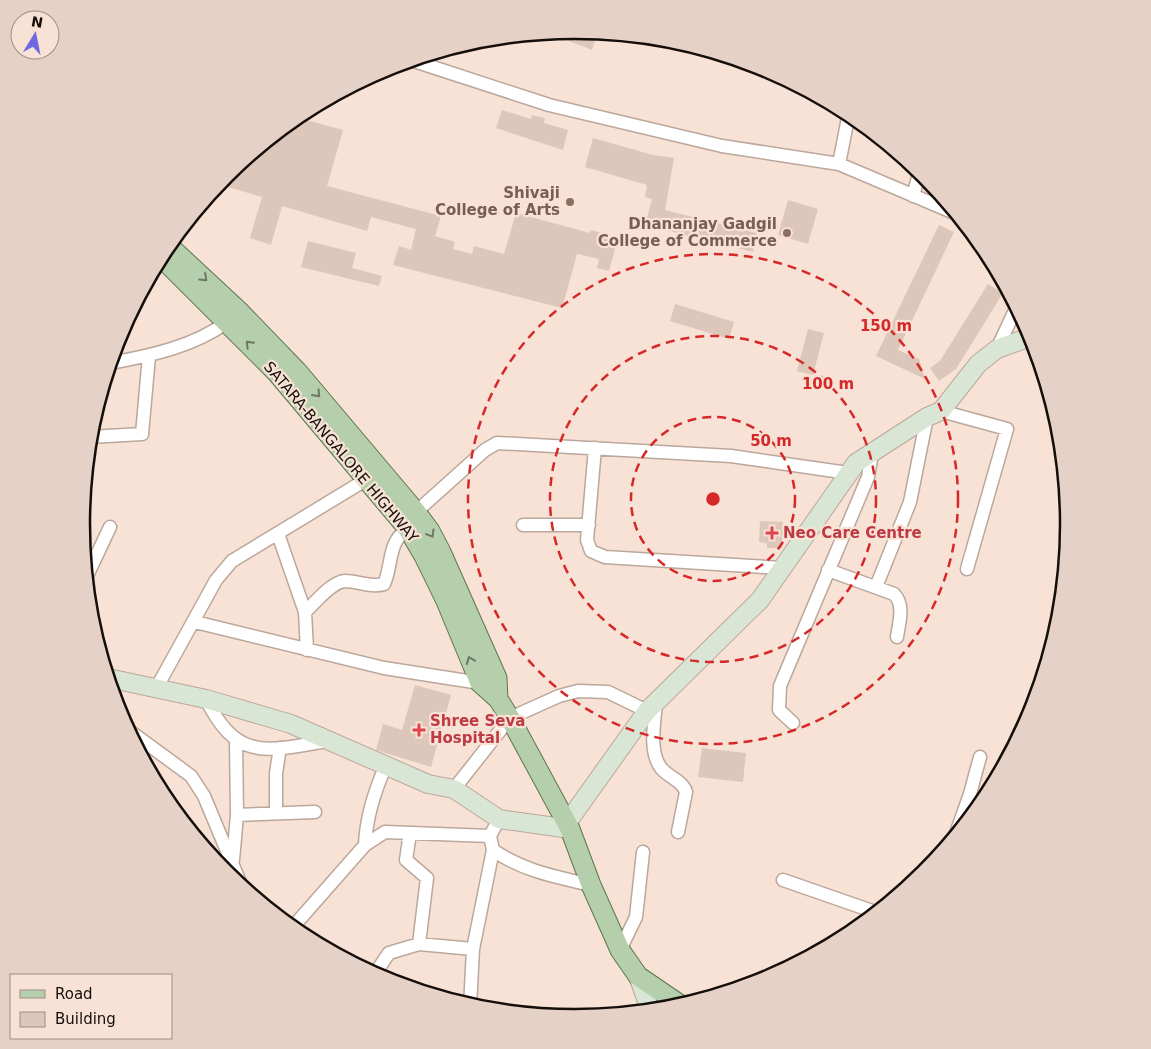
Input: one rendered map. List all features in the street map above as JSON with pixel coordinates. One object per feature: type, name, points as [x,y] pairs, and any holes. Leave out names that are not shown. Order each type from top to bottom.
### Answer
[{"type":"main road","name":"SATARA-BANGALORE HIGHWAY","points":[[175,251],[240,312],[297,371],[430,531],[441,552],[488,680]]},
{"type":"main road","name":"SATARA-BANGALORE HIGHWAY","points":[[167,263],[276,372],[408,529],[424,556],[498,699],[569,826],[591,885],[620,950],[638,976],[674,1000]]},
{"type":"street","points":[[423,64],[559,107],[722,146],[839,164],[945,209]]},
{"type":"street","points":[[839,164],[848,123]]},
{"type":"street","points":[[912,196],[917,179]]},
{"type":"street","points":[[997,349],[1013,315]]},
{"type":"street","points":[[118,361],[149,356],[214,331],[227,322]]},
{"type":"street","points":[[115,679],[206,699],[291,724],[326,741],[428,784],[454,789],[499,819],[569,826],[652,706],[760,600],[856,463],[934,414],[978,364],[997,349],[1024,339]]},
{"type":"street","points":[[98,437],[142,434],[149,356]]},
{"type":"street","points":[[934,414],[1006,430],[967,569]]},
{"type":"street","points":[[876,587],[910,502],[934,414]]},
{"type":"street","points":[[416,512],[485,450],[497,443],[731,456],[848,473]]},
{"type":"street","points":[[595,448],[588,546],[591,551],[605,557],[782,568]]},
{"type":"street","points":[[793,724],[779,710],[780,686],[868,477],[872,453]]},
{"type":"street","points":[[157,687],[195,622],[216,580],[232,561],[367,479]]},
{"type":"street","points":[[522,525],[589,525]]},
{"type":"street","points":[[92,565],[110,527]]},
{"type":"street","points":[[305,612],[336,584],[343,581],[378,586],[384,584],[395,541],[400,534],[408,529]]},
{"type":"street","points":[[278,534],[305,612],[307,650]]},
{"type":"street","points":[[828,570],[894,594],[899,600],[898,637]]},
{"type":"street","points":[[195,622],[384,668],[488,680]]},
{"type":"street","points":[[454,789],[510,718],[559,696],[578,691],[608,692],[652,706]]},
{"type":"street","points":[[206,699],[217,722],[236,741],[253,747],[280,748],[326,741]]},
{"type":"street","points":[[652,706],[654,746],[657,760],[661,769],[685,787],[686,792],[678,832]]},
{"type":"street","points":[[140,739],[192,776],[204,796],[236,872]]},
{"type":"street","points":[[233,863],[237,815],[236,741]]},
{"type":"street","points":[[276,813],[276,773],[280,748]]},
{"type":"street","points":[[961,821],[980,757]]},
{"type":"street","points":[[365,846],[365,832],[377,786],[386,765]]},
{"type":"street","points":[[237,815],[315,812]]},
{"type":"street","points":[[470,999],[473,949],[493,850],[490,836],[499,819]]},
{"type":"street","points":[[297,922],[365,846],[385,832],[490,836]]},
{"type":"street","points":[[410,833],[406,860],[427,878],[419,944]]},
{"type":"street","points":[[493,850],[526,868],[558,878],[591,885]]},
{"type":"street","points":[[620,950],[636,917],[643,852]]},
{"type":"street","points":[[784,880],[870,910]]},
{"type":"street","points":[[379,968],[389,953],[419,944],[473,949]]},
{"type":"street","points":[[638,976],[648,1005]]},
{"type":"building","points":[[569,39],[595,40],[592,50],[569,41]]},
{"type":"building","points":[[502,110],[531,119],[532,115],[545,118],[544,123],[568,130],[563,150],[496,128]]},
{"type":"building","points":[[307,120],[343,130],[327,186],[441,216],[435,236],[455,242],[453,249],[472,254],[474,246],[504,254],[516,213],[590,233],[591,230],[618,238],[609,271],[597,268],[599,259],[577,254],[562,308],[393,265],[399,246],[411,250],[416,229],[371,217],[367,231],[282,206],[271,245],[250,238],[262,197],[227,187],[280,139]]},
{"type":"building","points":[[593,138],[653,155],[674,158],[665,210],[757,233],[753,252],[645,225],[652,199],[645,197],[647,185],[585,167]]},
{"type":"building","points":[[788,200],[818,209],[808,244],[778,235]]},
{"type":"building","points":[[939,225],[954,232],[898,350],[919,359],[925,379],[876,356]]},
{"type":"building","points":[[308,241],[356,253],[352,268],[382,276],[379,286],[301,267]]},
{"type":"building","points":[[988,284],[1001,292],[1002,294],[956,369],[939,381],[930,368],[940,361]]},
{"type":"building","points":[[675,304],[734,322],[729,339],[670,321]]},
{"type":"building","points":[[808,329],[824,333],[813,375],[797,371]]},
{"type":"building","points":[[760,521],[783,522],[782,548],[767,548],[767,543],[759,542]]},
{"type":"building","points":[[415,685],[451,695],[431,767],[376,750],[383,724],[402,730]]},
{"type":"building","points":[[702,748],[746,753],[743,782],[698,777]]},
{"type":"place","name":"Shivaji College of Arts","points":[[570,202]]},
{"type":"place","name":"Dhananjay Gadgil College of Commerce","points":[[787,233]]},
{"type":"place","name":"Neo Care Centre","points":[[772,533]]},
{"type":"place","name":"Shree Seva Hospital","points":[[419,730]]}]
